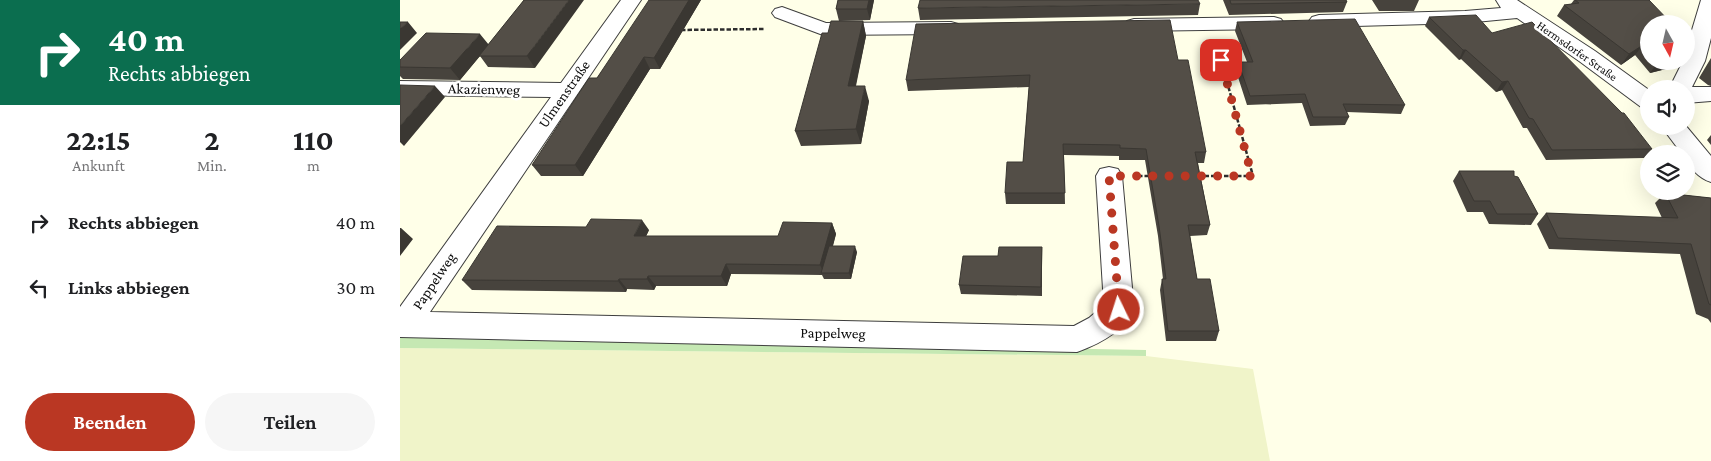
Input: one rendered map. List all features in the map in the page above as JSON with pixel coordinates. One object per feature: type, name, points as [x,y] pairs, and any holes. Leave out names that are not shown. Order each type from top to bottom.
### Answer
[{"type":"street","name":"Ulmenstraße","points":[[498,189],[631,0]]},
{"type":"street","points":[[1684,80],[1694,61],[1711,0]]},
{"type":"street","points":[[1117,25],[1465,17],[1512,6]]},
{"type":"street","name":"Hermsdorfer Straße","points":[[1512,6],[1587,56],[1640,95]]},
{"type":"street","points":[[782,13],[822,29],[967,28]]},
{"type":"street","name":"Akazienweg","points":[[400,88],[567,90]]},
{"type":"street","points":[[1695,95],[1711,94]]},
{"type":"street","points":[[1680,135],[1711,173]]},
{"type":"street","name":"Pappelweg","points":[[402,324],[1077,338],[1100,327],[1119,310],[1109,176]]},
{"type":"street","name":"Pappelweg","points":[[402,324],[498,189]]},
{"type":"path","points":[[1195,176],[1252,176],[1221,60],[1217,24]]},
{"type":"path","points":[[677,30],[764,30]]},
{"type":"path","points":[[1109,176],[1157,176]]},
{"type":"green space","points":[[400,336],[1146,350],[1146,356],[400,348]]},
{"type":"green space","points":[[400,348],[1146,356],[1253,369],[1270,461],[400,461]]},
{"type":"building","points":[[524,0],[569,0],[527,56],[479,56]]},
{"type":"building","points":[[649,0],[689,0],[654,58],[644,57],[575,165],[532,165],[589,78],[597,78]]},
{"type":"building","points":[[838,0],[869,0],[867,9],[836,9]]},
{"type":"building","points":[[920,0],[1198,0],[1200,4],[918,8]]},
{"type":"building","points":[[1230,0],[1346,0],[1347,2],[1231,4]]},
{"type":"building","points":[[1575,0],[1649,0],[1663,15],[1640,15],[1640,47],[1629,54],[1564,5],[1579,3]]},
{"type":"building","points":[[1476,15],[1492,33],[1532,22],[1624,113],[1649,145],[1640,145],[1640,149],[1552,150],[1533,119],[1529,118],[1508,81],[1502,82],[1466,50],[1463,50],[1429,17]]},
{"type":"building","points":[[1355,19],[1405,105],[1343,104],[1349,117],[1313,117],[1305,94],[1250,96],[1238,62],[1253,62],[1237,22]]},
{"type":"building","points":[[1170,20],[1178,60],[1188,60],[1206,152],[1195,152],[1210,225],[1188,225],[1197,279],[1210,279],[1219,331],[1168,331],[1162,279],[1166,279],[1146,149],[1120,148],[1120,145],[1063,144],[1065,193],[1005,193],[1007,162],[1023,162],[1030,75],[906,80],[916,24]]},
{"type":"building","points":[[831,21],[863,21],[848,86],[865,86],[856,129],[795,131],[822,33],[828,33]]},
{"type":"building","points":[[400,22],[408,22],[400,29]]},
{"type":"building","points":[[426,33],[480,34],[450,68],[400,67],[400,60]]},
{"type":"building","points":[[400,85],[435,86],[400,126]]},
{"type":"building","points":[[1459,171],[1514,171],[1514,176],[1518,177],[1538,214],[1497,214],[1490,201],[1474,201]]},
{"type":"building","points":[[1695,196],[1711,198],[1711,305],[1709,304],[1691,244],[1558,238],[1546,213],[1678,218],[1669,200],[1695,200]]},
{"type":"building","points":[[591,219],[642,220],[634,236],[778,236],[783,222],[832,223],[820,265],[726,264],[721,276],[648,276],[647,279],[619,279],[618,281],[462,280],[497,226],[586,227]]},
{"type":"building","points":[[829,246],[855,246],[849,273],[821,273]]},
{"type":"building","points":[[999,247],[1042,247],[1041,287],[959,285],[963,256],[998,256]]},
{"type":"route","points":[[1119,310],[1109,176],[1252,176],[1221,60]]}]
